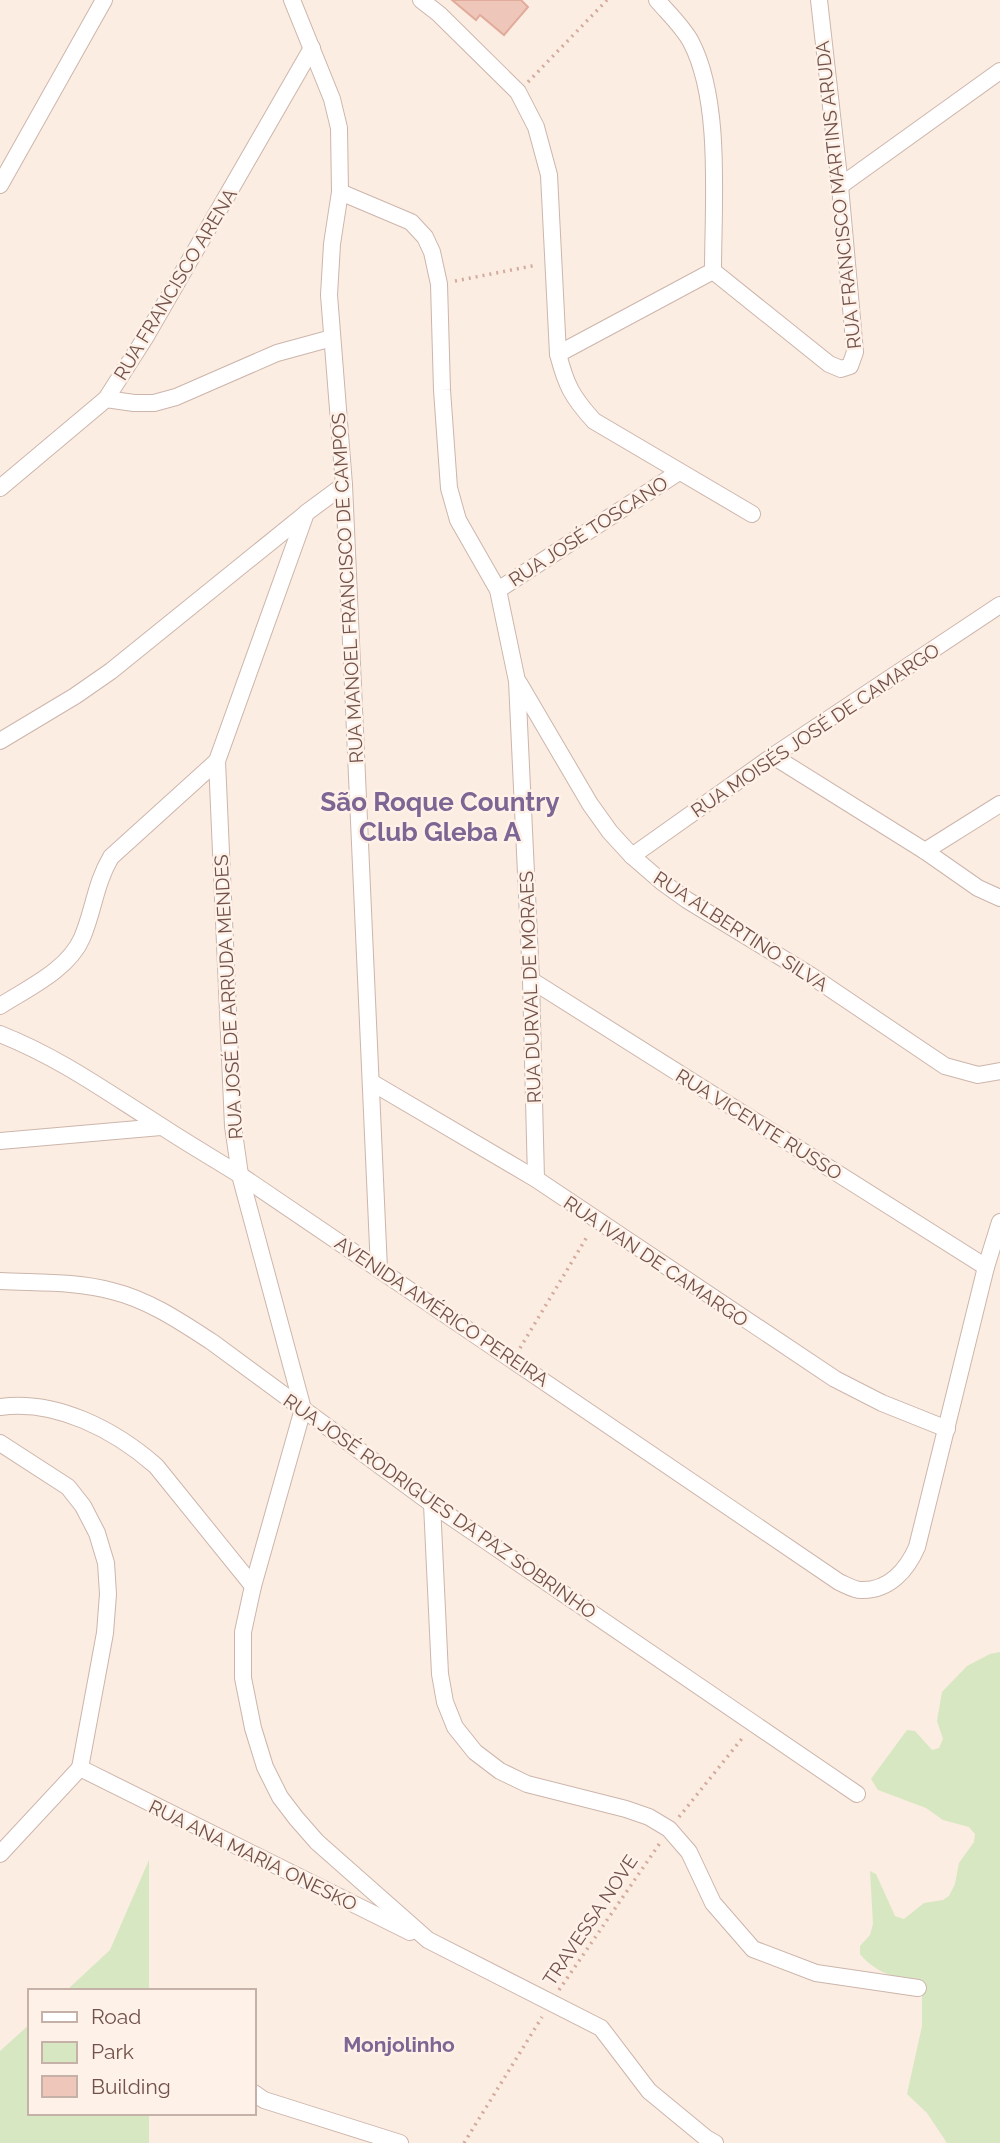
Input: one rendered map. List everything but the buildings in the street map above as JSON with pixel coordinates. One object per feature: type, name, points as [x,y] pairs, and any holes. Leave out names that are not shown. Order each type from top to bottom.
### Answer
[{"type":"street","points":[[0,185],[104,0]]},
{"type":"street","name":"RUA MANOEL FRANCISCO DE CAMPOS","points":[[292,0],[332,99],[339,128],[340,192],[332,244],[330,282],[344,485],[379,1269]]},
{"type":"street","points":[[421,0],[439,14],[518,92],[536,127],[549,175],[558,354],[565,382],[578,404],[594,421],[752,514]]},
{"type":"street","points":[[558,354],[713,271],[713,162],[707,94],[697,55],[689,38],[657,0]]},
{"type":"street","name":"RUA FRANCISCO MARTINS ARUDA","points":[[713,271],[829,364],[841,369],[850,366],[855,352],[819,0]]},
{"type":"street","name":"RUA FRANCISCO ARENA","points":[[0,488],[106,399],[145,338],[312,48]]},
{"type":"street","points":[[840,186],[1000,71]]},
{"type":"street","name":"RUA DURVAL DE MORAES","points":[[340,192],[411,222],[425,237],[432,252],[439,284],[449,488],[458,520],[498,590],[517,681],[531,980],[536,1180]]},
{"type":"street","points":[[106,399],[154,403],[176,397],[277,353],[332,338]]},
{"type":"street","name":"RUA JOSÉ TOSCANO","points":[[498,590],[679,472]]},
{"type":"street","points":[[0,741],[111,671],[344,485]]},
{"type":"street","name":"RUA JOSÉ DE ARRUDA MENDES","points":[[303,1409],[240,1175],[233,1126],[217,761],[306,513]]},
{"type":"street","name":"RUA MOISÉS JOSÉ DE CAMARGO","points":[[632,856],[773,756],[1000,605]]},
{"type":"street","name":"RUA ALBERTINO SILVA","points":[[517,681],[590,804],[632,856],[687,900],[810,975],[946,1066],[978,1075],[1000,1071]]},
{"type":"street","points":[[773,756],[925,851],[978,888],[1000,898]]},
{"type":"street","points":[[0,1006],[55,970],[71,956],[87,924],[94,896],[111,857],[217,761]]},
{"type":"street","points":[[925,851],[1000,804]]},
{"type":"street","name":"RUA VICENTE RUSSO","points":[[531,980],[986,1267]]},
{"type":"street","name":"AVENIDA AMÉRICO PEREIRA","points":[[0,1034],[72,1068],[240,1175],[839,1583],[859,1590],[878,1588],[897,1577],[910,1562],[917,1547],[947,1429]]},
{"type":"street","name":"RUA IVAN DE CAMARGO","points":[[371,1082],[536,1180],[835,1379],[882,1403],[947,1429]]},
{"type":"street","points":[[0,1141],[162,1127]]},
{"type":"street","points":[[947,1429],[986,1267],[1000,1222]]},
{"type":"street","name":"RUA JOSÉ RODRIGUES DA PAZ SOBRINHO","points":[[0,1281],[82,1285],[112,1291],[136,1299],[175,1318],[212,1342],[432,1504],[857,1794]]},
{"type":"street","points":[[0,1407],[26,1406],[58,1412],[118,1437],[140,1452],[156,1465],[253,1586]]},
{"type":"street","points":[[303,1409],[253,1586],[243,1632],[243,1678],[253,1728],[268,1773],[280,1797],[317,1842],[428,1940],[601,2028],[649,2091],[715,2143]]},
{"type":"street","points":[[0,1443],[68,1487],[83,1506],[97,1533],[106,1563],[108,1594],[105,1633],[80,1768],[0,1854]]},
{"type":"street","points":[[432,1504],[440,1674],[445,1702],[455,1727],[475,1752],[500,1771],[527,1784],[649,1817],[669,1829],[689,1852],[713,1903],[753,1949],[816,1973],[918,1988]]},
{"type":"street","name":"RUA ANA MARIA ONESKO","points":[[80,1768],[428,1940]]},
{"type":"street","points":[[256,2094],[264,2100],[400,2143]]},
{"type":"path","points":[[518,92],[607,0]]},
{"type":"path","points":[[439,284],[553,262]]},
{"type":"path","points":[[513,1359],[597,1221]]},
{"type":"path","name":"TRAVESSA NOVE","points":[[464,2143],[551,2002],[669,1829],[754,1724]]},
{"type":"green space","points":[[1000,1652],[1000,2143],[947,2143],[927,2113],[907,2094],[922,2026],[922,1987],[914,1978],[892,1976],[878,1969],[860,1954],[860,1946],[870,1935],[873,1924],[870,1871],[876,1874],[895,1916],[904,1919],[924,1903],[943,1900],[949,1896],[955,1884],[959,1863],[974,1842],[975,1834],[969,1827],[943,1820],[926,1808],[878,1790],[871,1779],[907,1730],[915,1731],[932,1750],[939,1748],[943,1739],[937,1721],[942,1692],[967,1666]]},
{"type":"green space","points":[[149,1860],[149,1989],[68,1989],[110,1950]]},
{"type":"green space","points":[[28,2026],[28,2115],[149,2115],[149,2143],[0,2143],[0,2051]]},
{"type":"district","name":"São Roque Country Club Gleba A","points":[[440,817]]},
{"type":"district","name":"Monjolinho","points":[[399,2045]]}]
